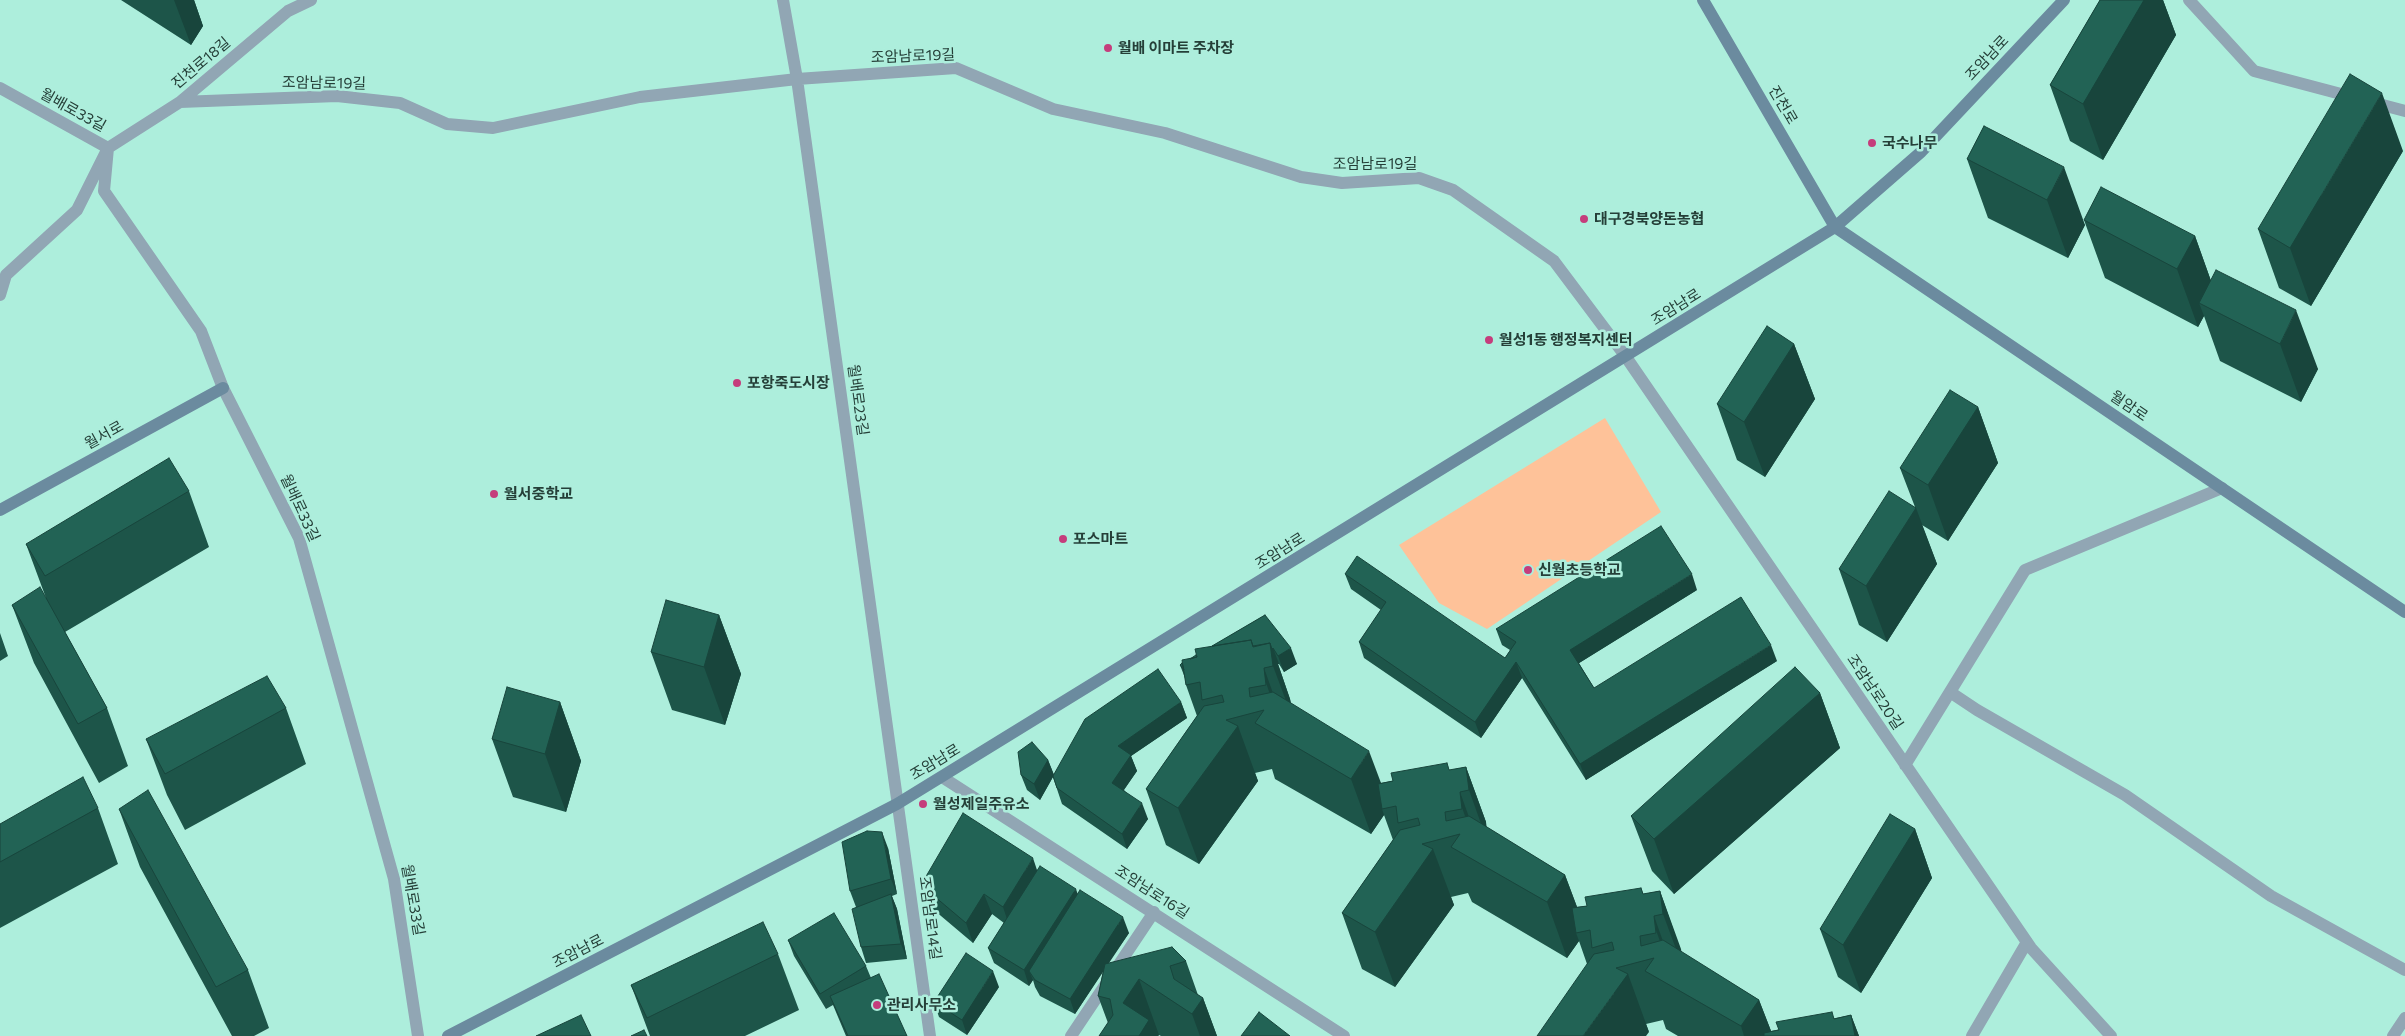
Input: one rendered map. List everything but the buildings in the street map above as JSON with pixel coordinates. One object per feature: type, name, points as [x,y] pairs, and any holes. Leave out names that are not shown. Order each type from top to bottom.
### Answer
[{"type":"main road","name":"진천로","points":[[1703,0],[1835,226]]},
{"type":"main road","name":"조암남로","points":[[448,1036],[897,804],[1626,357],[1835,226],[1921,152],[2064,0]]},
{"type":"main road","name":"월암로","points":[[1835,226],[2405,612]]},
{"type":"main road","name":"월서로","points":[[0,510],[223,388]]},
{"type":"street","name":"진천로18길","points":[[108,148],[180,102],[288,11],[311,0]]},
{"type":"street","name":"월배로23길","points":[[784,0],[797,79],[897,804]]},
{"type":"street","points":[[2189,0],[2254,71],[2405,111]]},
{"type":"street","name":"조암남로19길","points":[[180,102],[337,96],[400,103],[448,124],[493,128],[640,97],[797,79],[956,68],[1053,109],[1165,133],[1301,177],[1342,183],[1419,178],[1453,190],[1554,261],[1626,357]]},
{"type":"street","name":"월배로33길","points":[[0,88],[108,148],[104,191],[201,331],[223,388],[299,538],[394,879],[418,1036]]},
{"type":"street","points":[[0,296],[6,275],[77,210],[108,148]]},
{"type":"street","name":"조암남로20길","points":[[1626,357],[2027,942],[2110,1036]]},
{"type":"street","points":[[1906,765],[2026,570],[2222,488]]},
{"type":"street","points":[[1950,692],[1977,710],[2125,795],[2271,896],[2405,970]]},
{"type":"street","name":"조암남로16길","points":[[942,777],[1344,1036]]},
{"type":"street","name":"조암남로14길","points":[[897,804],[930,1036]]},
{"type":"street","points":[[1071,1036],[1154,912]]},
{"type":"street","points":[[1972,1036],[2027,942]]},
{"type":"street","points":[[2393,1036],[2405,1018]]},
{"type":"shaded area","points":[[1605,418],[1661,512],[1487,629],[1439,603],[1399,545]]},
{"type":"place","name":"월배 이마트 주차장","points":[[1108,48]]},
{"type":"place","name":"국수나무","points":[[1872,143]]},
{"type":"place","name":"대구경북양돈농협","points":[[1584,219]]},
{"type":"place","name":"월성1동 행정복지센터","points":[[1489,340]]},
{"type":"place","name":"포항죽도시장","points":[[737,383]]},
{"type":"place","name":"월서중학교","points":[[494,494]]},
{"type":"place","name":"포스마트","points":[[1063,539]]},
{"type":"place","name":"신월초등학교","points":[[1528,570]]},
{"type":"place","name":"월성제일주유소","points":[[923,804]]},
{"type":"place","name":"관리사무소","points":[[877,1005]]}]
